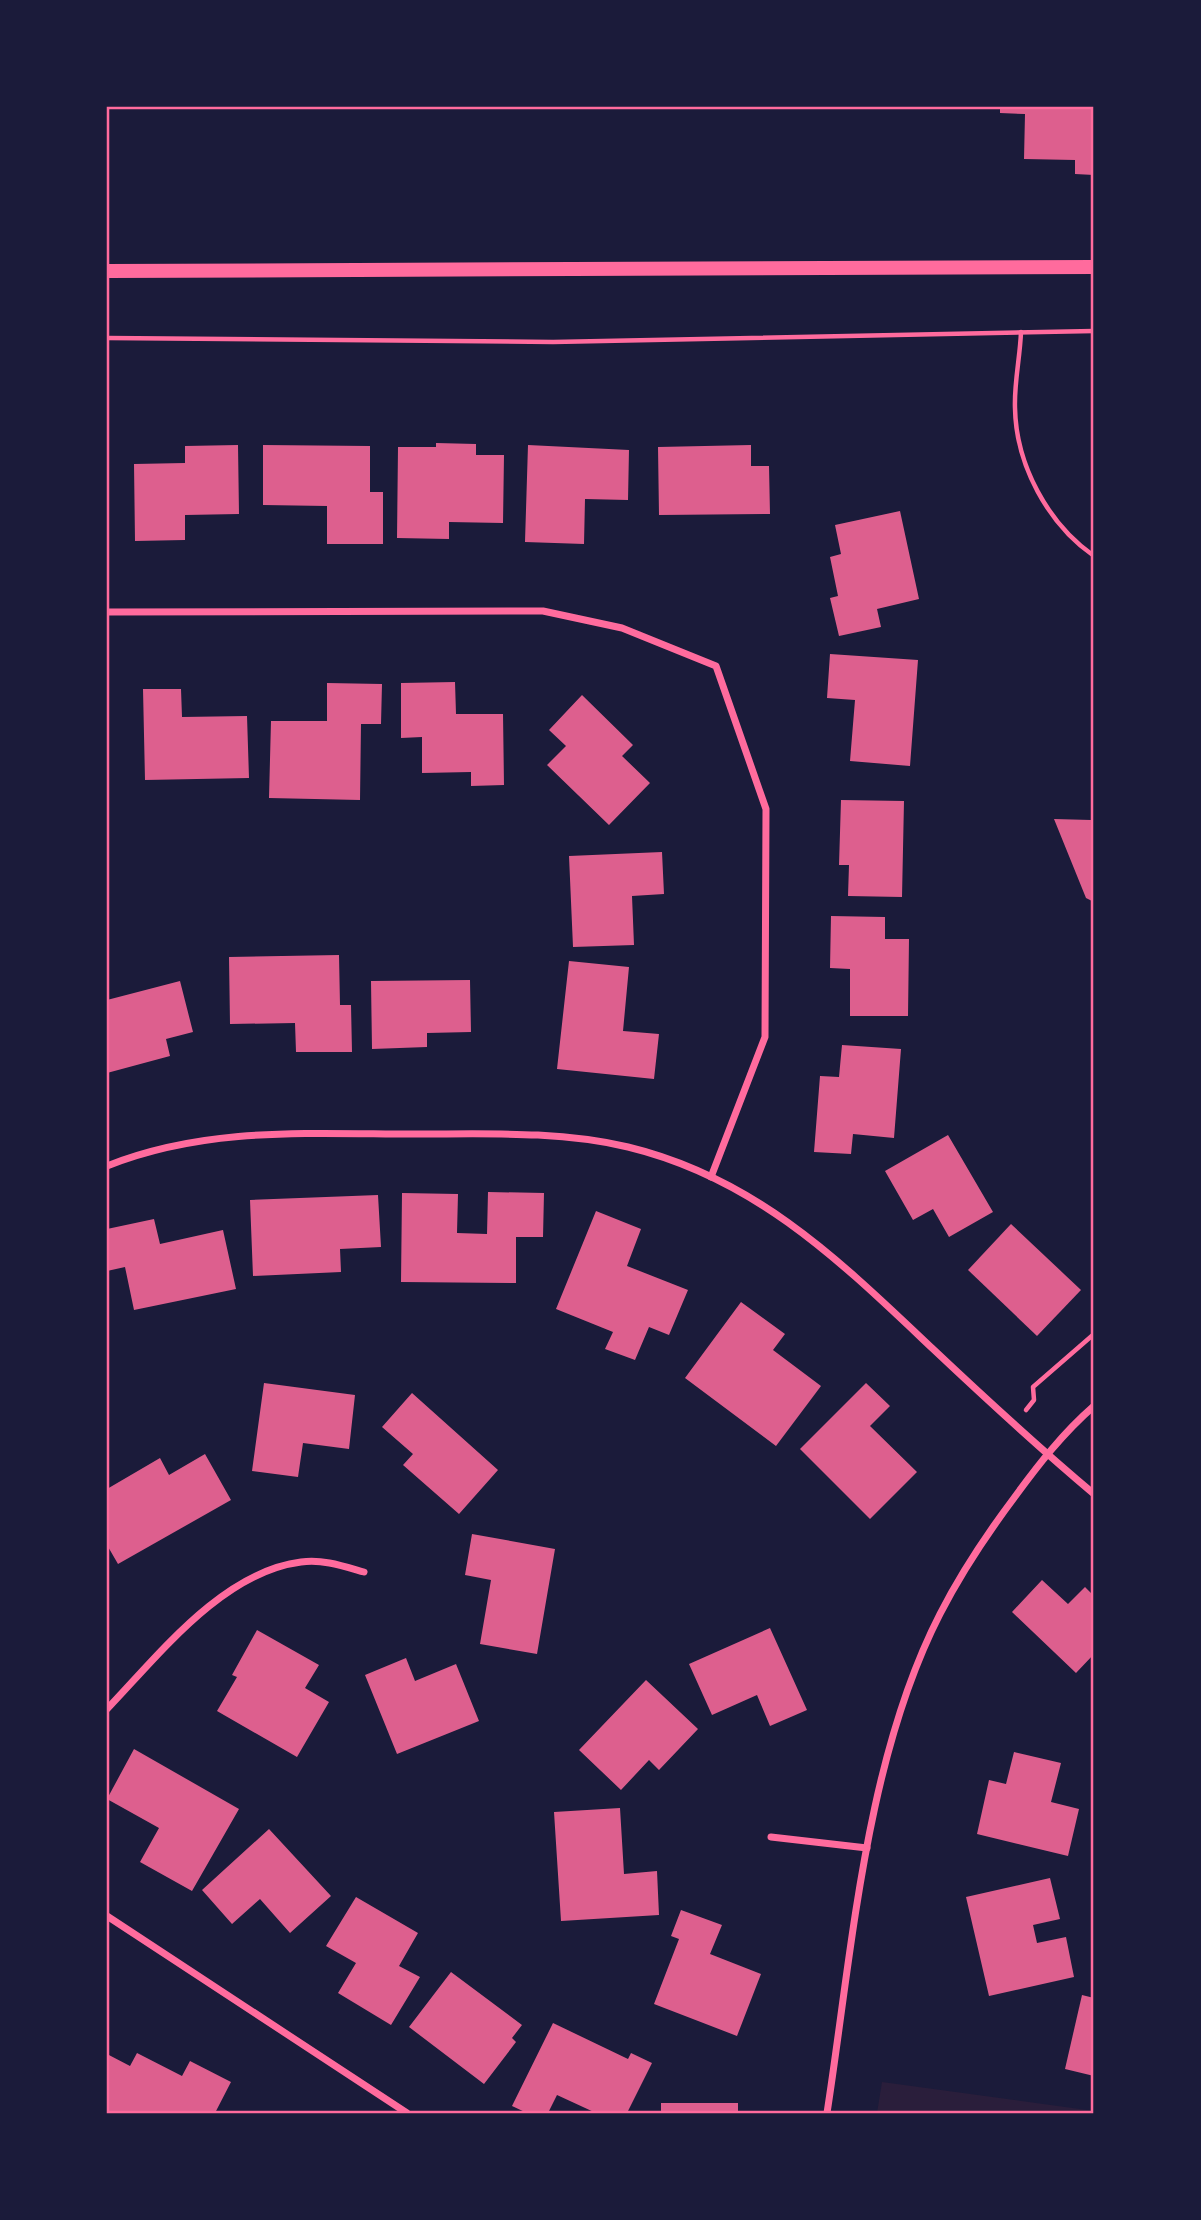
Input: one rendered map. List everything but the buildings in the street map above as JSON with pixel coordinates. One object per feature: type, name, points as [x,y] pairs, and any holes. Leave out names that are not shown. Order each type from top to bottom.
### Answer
[{"type":"main road","points":[[107,271],[1094,267]]},
{"type":"street","points":[[107,612],[543,611],[622,628],[716,666],[766,809],[765,1037],[711,1177]]},
{"type":"street","points":[[107,1166],[171,1145],[249,1134],[545,1136],[627,1147],[711,1177],[774,1212],[835,1256],[1047,1454],[1094,1494]]},
{"type":"street","points":[[827,2113],[867,1848],[906,1699],[939,1616],[980,1546],[1047,1454],[1094,1406]]},
{"type":"street","points":[[107,1709],[196,1618],[250,1580],[300,1562],[329,1562],[364,1572]]},
{"type":"street","points":[[771,1837],[867,1848]]},
{"type":"street","points":[[107,1916],[407,2113]]},
{"type":"path","points":[[107,338],[553,342],[1094,331]]},
{"type":"path","points":[[1021,332],[1015,408],[1024,454],[1047,509],[1078,545],[1094,556]]},
{"type":"path","points":[[1034,1400],[1033,1387],[1094,1334]]},
{"type":"shaded area","points":[[882,2082],[1094,2111],[1094,2113],[877,2113]]}]
